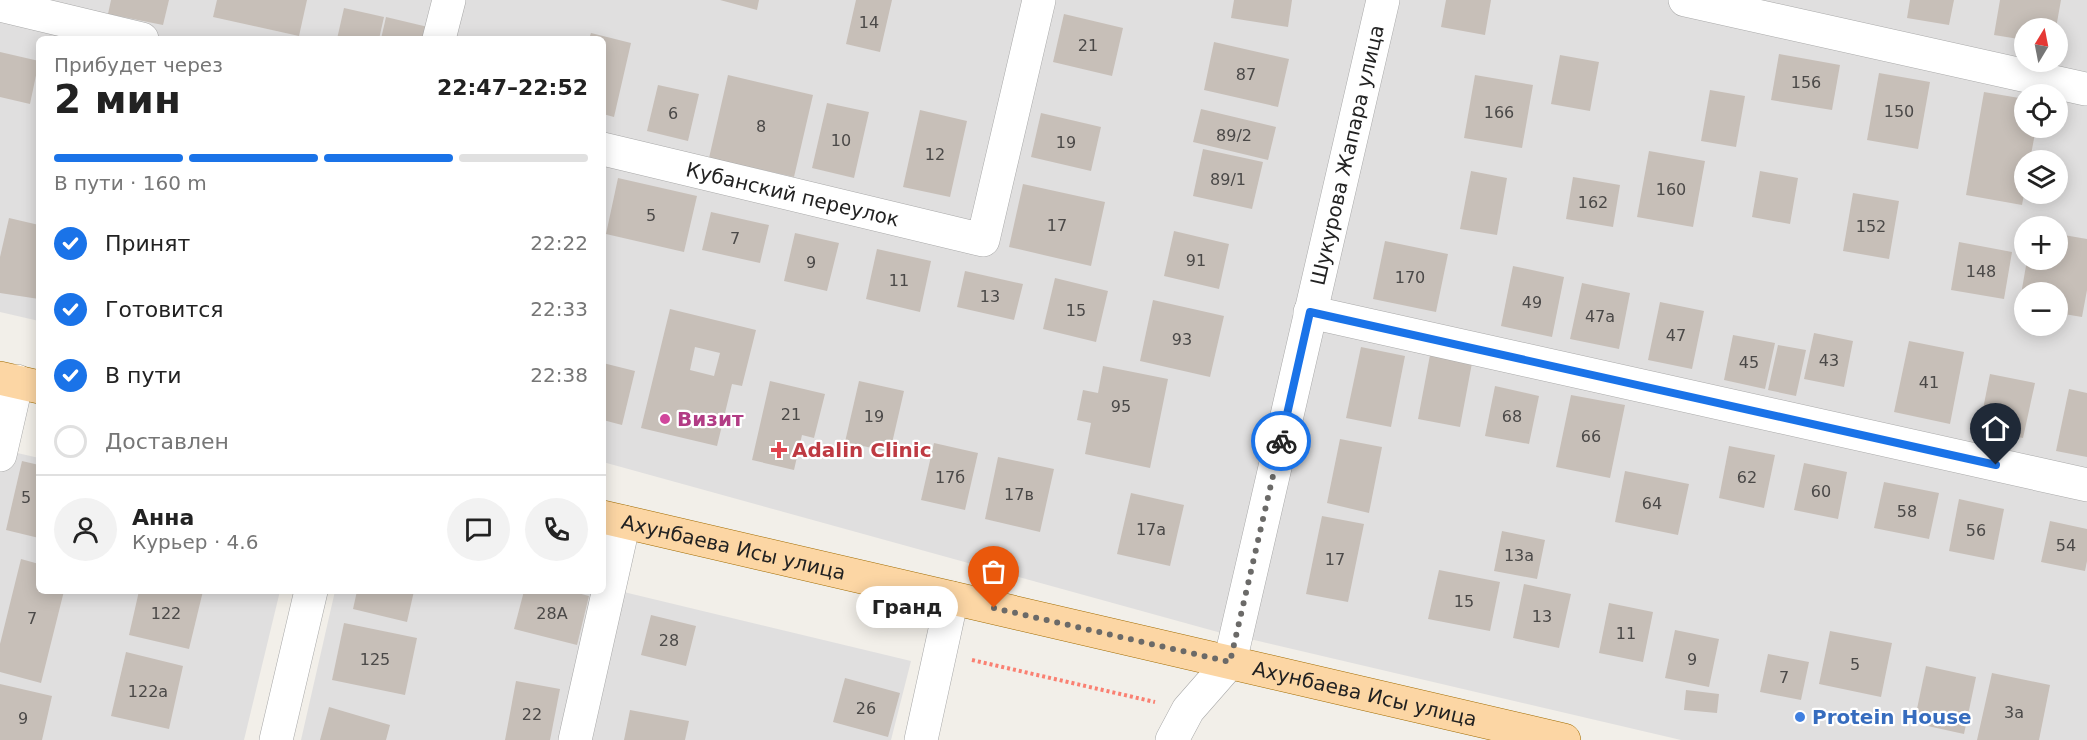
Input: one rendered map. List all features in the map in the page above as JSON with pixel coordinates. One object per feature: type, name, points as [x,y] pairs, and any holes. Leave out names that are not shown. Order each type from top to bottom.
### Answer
[{"type":"main road","name":"Ахунбаева Исы улица","points":[[614,520],[1564,740]]},
{"type":"street","points":[[440,36],[449,0]]},
{"type":"street","name":"Кубанский переулок","points":[[606,150],[983,240],[1039,0]]},
{"type":"street","name":"Шукурова Жапара улица","points":[[1230,662],[1383,0]]},
{"type":"street","points":[[1685,0],[2085,89]]},
{"type":"street","points":[[0,5],[129,36]]},
{"type":"street","points":[[1310,312],[2087,485]]},
{"type":"street","points":[[0,454],[19,382]]},
{"type":"street","points":[[606,566],[614,520]]},
{"type":"street","points":[[276,740],[310,594]]},
{"type":"street","points":[[576,740],[601,594]]},
{"type":"street","points":[[921,740],[952,598]]},
{"type":"street","points":[[1182,732],[1230,662]]},
{"type":"path","points":[[941,653],[1182,732]]},
{"type":"shaded area","points":[[0,0],[1374,0],[1225,634],[606,463],[606,36],[36,36],[36,320],[0,312]]},
{"type":"shaded area","points":[[1398,0],[2087,0],[2087,740],[1681,740],[1250,639]]},
{"type":"shaded area","points":[[0,449],[36,457],[36,594],[279,594],[244,740],[0,740]]},
{"type":"shaded area","points":[[606,588],[911,661],[891,740],[301,740],[334,594],[606,594]]},
{"type":"building","points":[[111,0],[169,0],[163,25],[108,14]]},
{"type":"building","points":[[217,0],[307,0],[299,36],[213,17]]},
{"type":"building","points":[[720,0],[759,0],[757,10]]},
{"type":"building","points":[[856,0],[892,0],[880,52],[846,44]]},
{"type":"building","points":[[1234,0],[1292,0],[1288,27],[1231,18]]},
{"type":"building","points":[[1446,0],[1491,0],[1485,35],[1441,27]]},
{"type":"building","points":[[1910,0],[1954,0],[1949,25],[1907,18]]},
{"type":"building","points":[[2000,0],[2061,0],[2058,18],[2014,18],[2014,38],[1994,35]]},
{"type":"building","points":[[344,8],[384,17],[380,36],[338,36]]},
{"type":"building","points":[[1064,14],[1123,28],[1112,76],[1053,62]]},
{"type":"building","points":[[386,17],[428,27],[426,36],[382,36]]},
{"type":"building","points":[[606,37],[631,43],[614,117],[606,115]]},
{"type":"building","points":[[1214,42],[1289,59],[1278,107],[1204,90]]},
{"type":"building","points":[[0,52],[36,60],[36,75],[30,104],[0,97]]},
{"type":"building","points":[[1779,54],[1840,65],[1832,110],[1771,100]]},
{"type":"building","points":[[1560,55],[1599,62],[1590,111],[1551,104]]},
{"type":"building","points":[[1879,73],[1930,82],[1918,149],[1867,140]]},
{"type":"building","points":[[728,75],[813,95],[794,177],[709,158]]},
{"type":"building","points":[[1475,75],[1533,85],[1522,148],[1464,138]]},
{"type":"building","points":[[658,85],[699,94],[688,141],[647,131]]},
{"type":"building","points":[[1710,90],[1745,96],[1736,147],[1701,141]]},
{"type":"building","points":[[1984,92],[2014,97],[2014,138],[2034,138],[2032,150],[2014,150],[2014,204],[1966,195]]},
{"type":"building","points":[[827,103],[869,112],[854,178],[812,168]]},
{"type":"building","points":[[1201,109],[1276,127],[1268,160],[1193,142]]},
{"type":"building","points":[[920,110],[967,121],[950,197],[903,187]]},
{"type":"building","points":[[1041,113],[1101,127],[1091,171],[1031,157]]},
{"type":"building","points":[[1203,149],[1263,162],[1252,209],[1193,196]]},
{"type":"building","points":[[1649,151],[1705,161],[1693,227],[1637,217]]},
{"type":"building","points":[[1471,171],[1507,178],[1497,235],[1460,229]]},
{"type":"building","points":[[1760,171],[1798,178],[1790,224],[1752,217]]},
{"type":"building","points":[[1573,177],[1620,185],[1613,227],[1566,219]]},
{"type":"building","points":[[618,178],[697,196],[684,252],[606,234]]},
{"type":"building","points":[[1023,184],[1105,202],[1091,266],[1009,247]]},
{"type":"building","points":[[1853,193],[1899,201],[1889,259],[1843,251]]},
{"type":"building","points":[[711,212],[769,225],[760,263],[702,250]]},
{"type":"building","points":[[9,218],[36,224],[36,299],[0,293],[0,257]]},
{"type":"building","points":[[1174,231],[1229,244],[1219,289],[1164,276]]},
{"type":"building","points":[[795,233],[839,243],[827,291],[784,281]]},
{"type":"building","points":[[2068,236],[2087,239],[2087,290],[2082,317],[2068,315],[2068,282],[2023,282],[2025,270],[2068,270]]},
{"type":"building","points":[[1385,241],[1448,254],[1436,312],[1373,299]]},
{"type":"building","points":[[1959,242],[2012,252],[2004,299],[1951,290]]},
{"type":"building","points":[[877,249],[931,261],[920,312],[866,299]]},
{"type":"building","points":[[1513,266],[1564,277],[1552,337],[1501,326]]},
{"type":"building","points":[[965,271],[1023,284],[1014,320],[957,307]]},
{"type":"building","points":[[1055,278],[1108,291],[1096,342],[1043,329]]},
{"type":"building","points":[[1582,283],[1630,293],[1619,349],[1570,339]]},
{"type":"building","points":[[1153,300],[1224,316],[1210,377],[1140,361]]},
{"type":"building","points":[[1660,302],[1704,311],[1692,369],[1648,360]]},
{"type":"building","points":[[670,309],[756,330],[742,386],[732,384],[717,446],[641,428]],"holes":[[[695,347],[720,353],[714,376],[690,370]]]},
{"type":"building","points":[[1814,333],[1853,341],[1844,387],[1804,379]]},
{"type":"building","points":[[1733,335],[1775,343],[1765,389],[1724,380]]},
{"type":"building","points":[[1909,341],[1964,352],[1950,424],[1894,412]]},
{"type":"building","points":[[1778,345],[1806,350],[1796,396],[1768,390]]},
{"type":"building","points":[[1361,347],[1405,356],[1391,427],[1346,418]]},
{"type":"building","points":[[1430,355],[1472,363],[1460,427],[1418,419]]},
{"type":"building","points":[[606,364],[635,371],[622,425],[606,421]]},
{"type":"building","points":[[1103,366],[1168,379],[1150,468],[1085,454],[1091,423],[1077,420],[1083,390],[1098,393]]},
{"type":"building","points":[[1990,374],[2035,383],[2023,438],[1979,429]]},
{"type":"building","points":[[770,381],[825,394],[814,438],[802,435],[794,470],[752,460]]},
{"type":"building","points":[[859,381],[904,391],[890,452],[845,442]]},
{"type":"building","points":[[1495,386],[1539,396],[1529,444],[1485,436]]},
{"type":"building","points":[[2069,389],[2087,393],[2087,457],[2056,451]]},
{"type":"building","points":[[1571,395],[1625,405],[1610,478],[1556,467]]},
{"type":"building","points":[[1340,439],[1382,447],[1369,513],[1327,503]]},
{"type":"building","points":[[934,443],[978,453],[965,510],[921,500]]},
{"type":"building","points":[[1729,446],[1775,455],[1764,508],[1719,498]]},
{"type":"building","points":[[998,457],[1054,469],[1040,532],[985,519]]},
{"type":"building","points":[[22,461],[36,464],[36,537],[6,530]]},
{"type":"building","points":[[1804,463],[1847,472],[1838,519],[1794,510]]},
{"type":"building","points":[[1625,471],[1689,484],[1678,535],[1615,522]]},
{"type":"building","points":[[1884,482],[1939,493],[1929,539],[1874,528]]},
{"type":"building","points":[[1131,493],[1184,505],[1170,566],[1117,554]]},
{"type":"building","points":[[1959,499],[2004,509],[1994,560],[1949,551]]},
{"type":"building","points":[[1322,516],[1364,524],[1348,602],[1306,594]]},
{"type":"building","points":[[2050,521],[2087,529],[2085,571],[2041,562]]},
{"type":"building","points":[[1502,531],[1545,540],[1537,579],[1494,571]]},
{"type":"building","points":[[21,559],[36,563],[36,594],[63,594],[41,683],[0,672],[0,644]]},
{"type":"building","points":[[1439,570],[1500,582],[1490,631],[1428,619]]},
{"type":"building","points":[[1524,584],[1571,594],[1559,648],[1513,638]]},
{"type":"building","points":[[138,594],[202,594],[189,649],[129,635]]},
{"type":"building","points":[[356,594],[413,594],[407,622],[353,609]]},
{"type":"building","points":[[523,594],[589,596],[577,645],[514,629]]},
{"type":"building","points":[[1609,603],[1653,612],[1643,662],[1599,653]]},
{"type":"building","points":[[651,615],[696,626],[686,666],[641,655]]},
{"type":"building","points":[[344,623],[417,638],[405,695],[332,680]]},
{"type":"building","points":[[1675,630],[1719,639],[1709,687],[1665,678]]},
{"type":"building","points":[[1830,631],[1892,643],[1881,697],[1819,684]]},
{"type":"building","points":[[126,652],[183,666],[169,729],[111,716]]},
{"type":"building","points":[[1768,654],[1809,662],[1801,700],[1760,692]]},
{"type":"building","points":[[1926,666],[1976,677],[1964,734],[1914,723]]},
{"type":"building","points":[[1992,673],[2050,685],[2039,740],[1977,740]]},
{"type":"building","points":[[845,678],[900,693],[888,737],[833,722]]},
{"type":"building","points":[[516,681],[560,689],[550,740],[505,740]]},
{"type":"building","points":[[0,684],[52,696],[42,740],[0,740]]},
{"type":"building","points":[[1686,690],[1719,694],[1717,713],[1684,710]]},
{"type":"building","points":[[329,707],[390,725],[386,740],[320,740]]},
{"type":"building","points":[[630,710],[689,721],[685,740],[624,740]]},
{"type":"way so far","points":[[994,608],[1230,662],[1281,441]]},
{"type":"place","name":"Визит","points":[[665,419]]},
{"type":"place","name":"Adalin Clinic","points":[[779,450]]},
{"type":"place","name":"Гранд","points":[[994,608]]},
{"type":"place","name":"Protein House","points":[[1800,717]]},
{"type":"route","points":[[1281,441],[1310,312],[1996,465]]}]
